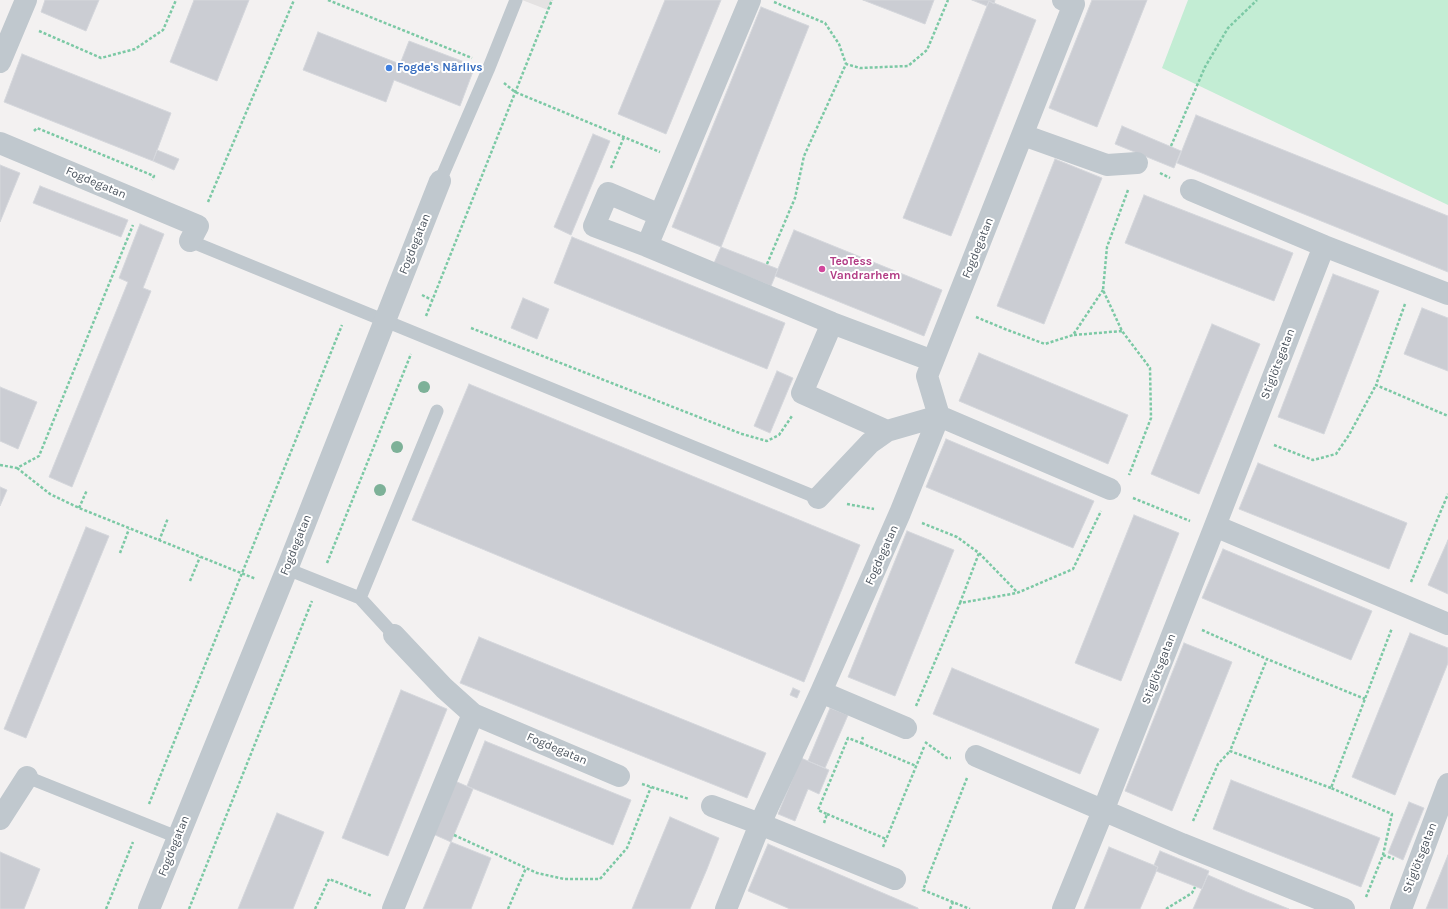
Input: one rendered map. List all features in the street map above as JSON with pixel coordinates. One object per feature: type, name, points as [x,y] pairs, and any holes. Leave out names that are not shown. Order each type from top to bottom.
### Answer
[{"type":"street","points":[[0,62],[26,0]]},
{"type":"street","points":[[647,246],[750,0]]},
{"type":"street","name":"Fogdegatan","points":[[726,909],[760,824],[821,692],[900,514],[939,416],[927,376],[1074,4],[1063,0]]},
{"type":"street","points":[[1023,135],[1107,165],[1137,163]]},
{"type":"street","name":"Fogdegatan","points":[[5,145],[142,202],[194,233]]},
{"type":"street","name":"Fogdegatan","points":[[149,909],[283,579],[440,181]]},
{"type":"street","points":[[1191,190],[1324,246],[1448,294]]},
{"type":"street","points":[[660,215],[608,193],[594,226],[933,361]]},
{"type":"street","name":"Stiglötsgatan","points":[[1063,909],[1103,811],[1324,246]]},
{"type":"street","points":[[832,322],[802,393],[887,431]]},
{"type":"street","points":[[818,498],[870,443],[887,431],[939,416],[1116,492]]},
{"type":"street","points":[[1214,528],[1448,624]]},
{"type":"street","name":"Fogdegatan","points":[[394,635],[444,688],[473,714],[619,776]]},
{"type":"street","points":[[821,692],[906,728]]},
{"type":"street","points":[[393,907],[473,714]]},
{"type":"street","points":[[976,756],[1182,844],[1344,909]]},
{"type":"street","points":[[0,819],[28,776]]},
{"type":"street","name":"Stiglötsgatan","points":[[1401,909],[1448,784]]},
{"type":"street","points":[[712,806],[895,878]]},
{"type":"lane","points":[[440,181],[488,70],[516,0]]},
{"type":"lane","points":[[194,233],[385,321],[818,498]]},
{"type":"lane","points":[[360,598],[437,411]]},
{"type":"lane","points":[[283,579],[319,582],[360,598],[394,635]]},
{"type":"lane","points":[[28,776],[177,837]]},
{"type":"path","points":[[18,22],[101,58],[135,49],[163,30],[176,0]]},
{"type":"path","points":[[194,233],[294,0]]},
{"type":"path","points":[[189,909],[552,0]]},
{"type":"path","points":[[767,264],[795,198],[804,156],[846,64],[839,44],[825,23],[769,0]]},
{"type":"path","points":[[846,64],[860,68],[908,66],[927,50],[948,0]]},
{"type":"path","points":[[1171,146],[1209,61],[1228,28],[1257,0]]},
{"type":"path","points":[[5,145],[37,128],[154,176],[142,202],[39,456],[18,468]]},
{"type":"path","points":[[608,193],[606,179],[624,137]]},
{"type":"path","points":[[1073,335],[1103,290],[1107,247],[1121,212],[1137,163],[1191,190]]},
{"type":"path","points":[[1250,436],[1312,460],[1336,454],[1349,435],[1376,386],[1413,280]]},
{"type":"path","points":[[960,604],[1017,593],[1073,569],[1101,511],[1116,492],[1152,418],[1150,368],[1122,331],[1103,290]]},
{"type":"path","points":[[106,909],[350,306]]},
{"type":"path","points":[[955,307],[1005,330],[1045,344],[1073,335],[1122,331]]},
{"type":"path","points":[[471,328],[742,434],[767,441],[779,435],[792,417],[802,393]]},
{"type":"path","points":[[1376,386],[1448,416]]},
{"type":"path","points":[[0,464],[18,468],[50,494],[129,529],[241,573],[283,579]]},
{"type":"path","points":[[79,508],[87,490]]},
{"type":"path","points":[[1116,492],[1214,528]]},
{"type":"path","points":[[1331,788],[1401,605],[1448,494]]},
{"type":"path","points":[[818,498],[900,514],[957,538],[979,553],[1017,593]]},
{"type":"path","points":[[159,541],[168,518]]},
{"type":"path","points":[[120,553],[129,529]]},
{"type":"path","points":[[970,909],[923,890],[976,756],[947,758],[906,728],[960,604],[979,553]]},
{"type":"path","points":[[190,581],[200,557]]},
{"type":"path","points":[[1178,620],[1364,699]]},
{"type":"path","points":[[1182,844],[1218,764],[1230,751],[1267,659]]},
{"type":"path","points":[[860,743],[873,714]]},
{"type":"path","points":[[886,839],[818,810],[848,738],[916,766]]},
{"type":"path","points":[[873,870],[926,742]]},
{"type":"path","points":[[1230,751],[1331,788],[1392,814],[1383,855],[1364,902]]},
{"type":"path","points":[[619,776],[712,806]]},
{"type":"path","points":[[454,835],[537,873],[564,879],[600,879],[627,848],[651,787]]},
{"type":"path","points":[[814,846],[827,814]]},
{"type":"path","points":[[508,909],[526,868]]},
{"type":"path","points":[[315,909],[329,879],[393,907]]},
{"type":"path","points":[[1166,909],[1192,893],[1195,886]]},
{"type":"path","points":[[950,909],[953,902]]},
{"type":"shaded area","points":[[522,0],[552,0],[548,10]]},
{"type":"green space","points":[[1188,0],[1448,0],[1448,205],[1162,68]]},
{"type":"building","points":[[45,0],[99,0],[86,31],[41,12]]},
{"type":"building","points":[[194,0],[249,0],[217,81],[170,62]]},
{"type":"building","points":[[665,0],[721,0],[666,134],[618,114]]},
{"type":"building","points":[[863,0],[934,0],[925,24]]},
{"type":"building","points":[[972,0],[995,0],[994,4],[989,1],[987,6]]},
{"type":"building","points":[[1092,0],[1147,0],[1097,127],[1049,108]]},
{"type":"building","points":[[989,1],[1036,20],[951,236],[903,218]]},
{"type":"building","points":[[761,7],[809,26],[721,247],[672,227]]},
{"type":"building","name":"Fogde's Närlivs","points":[[318,32],[400,64],[409,41],[475,66],[460,106],[394,80],[386,102],[303,70]]},
{"type":"building","points":[[22,54],[171,113],[153,161],[4,102]]},
{"type":"building","points":[[1196,115],[1448,216],[1448,272],[1177,163]]},
{"type":"building","points":[[1122,126],[1181,151],[1174,168],[1115,144]]},
{"type":"building","points":[[593,134],[610,141],[571,235],[554,227]]},
{"type":"building","points":[[157,150],[179,159],[174,170],[153,161]]},
{"type":"building","points":[[1055,159],[1102,178],[1044,324],[997,306]]},
{"type":"building","points":[[0,165],[20,173],[0,222]]},
{"type":"building","points":[[40,186],[128,220],[121,237],[33,203]]},
{"type":"building","points":[[1144,195],[1293,253],[1274,301],[1125,243]]},
{"type":"building","points":[[140,224],[164,234],[143,288],[151,291],[72,487],[49,477],[128,282],[119,278]]},
{"type":"building","points":[[794,230],[942,290],[924,336],[775,276]]},
{"type":"building","points":[[572,237],[785,323],[767,369],[554,283]]},
{"type":"building","points":[[721,247],[778,269],[771,286],[714,263]]},
{"type":"building","points":[[1333,274],[1379,291],[1324,434],[1278,417]]},
{"type":"building","points":[[523,298],[549,309],[537,339],[511,328]]},
{"type":"building","points":[[1422,308],[1448,318],[1448,371],[1404,354]]},
{"type":"building","points":[[1212,324],[1260,344],[1199,494],[1151,474]]},
{"type":"building","points":[[979,353],[1128,415],[1108,464],[959,401]]},
{"type":"building","points":[[777,371],[793,378],[770,433],[754,426]]},
{"type":"building","points":[[469,384],[860,545],[804,682],[412,520]]},
{"type":"building","points":[[0,387],[37,402],[18,449],[0,441]]},
{"type":"building","points":[[946,439],[1094,501],[1073,548],[926,487]]},
{"type":"building","points":[[1258,463],[1407,523],[1389,569],[1239,509]]},
{"type":"building","points":[[0,487],[7,490],[0,506]]},
{"type":"building","points":[[1134,515],[1179,533],[1121,681],[1075,663]]},
{"type":"building","points":[[86,527],[109,536],[26,738],[4,729]]},
{"type":"building","points":[[907,531],[954,550],[895,696],[848,677]]},
{"type":"building","points":[[1448,540],[1448,594],[1428,585]]},
{"type":"building","points":[[1223,549],[1372,611],[1351,660],[1202,598]]},
{"type":"building","points":[[1410,633],[1448,648],[1448,663],[1395,795],[1352,777]]},
{"type":"building","points":[[479,637],[766,753],[747,798],[460,683]]},
{"type":"building","points":[[1184,643],[1232,662],[1172,811],[1125,791]]},
{"type":"building","points":[[952,668],[1099,729],[1080,774],[933,714]]},
{"type":"building","points":[[793,688],[800,691],[797,698],[790,695]]},
{"type":"building","points":[[401,690],[447,709],[388,856],[342,838]]},
{"type":"building","points":[[830,708],[848,715],[825,768],[808,761]]},
{"type":"building","points":[[485,741],[631,800],[613,845],[467,786]]},
{"type":"building","points":[[801,758],[829,770],[819,794],[808,789],[795,821],[778,814]]},
{"type":"building","points":[[1231,780],[1380,838],[1361,887],[1213,829]]},
{"type":"building","points":[[455,781],[473,789],[451,842],[433,834]]},
{"type":"building","points":[[1409,802],[1424,808],[1403,860],[1388,853]]},
{"type":"building","points":[[277,813],[324,832],[293,909],[238,909]]},
{"type":"building","points":[[670,817],[719,838],[707,869],[690,909],[632,909]]},
{"type":"building","points":[[451,842],[491,858],[471,909],[423,909]]},
{"type":"building","points":[[768,844],[918,909],[790,909],[748,891]]},
{"type":"building","points":[[1109,847],[1158,867],[1140,909],[1084,909]]},
{"type":"building","points":[[1160,851],[1209,871],[1202,889],[1156,871],[1158,867],[1154,865]]},
{"type":"building","points":[[0,852],[40,869],[24,909],[0,909]]},
{"type":"building","points":[[1448,855],[1448,909],[1426,909]]},
{"type":"building","points":[[1208,875],[1247,892],[1289,909],[1193,909]]},
{"type":"place","name":"Fogde's Närlivs","points":[[389,68]]},
{"type":"place","name":"TeoTess Vandrarhem","points":[[822,269]]}]
